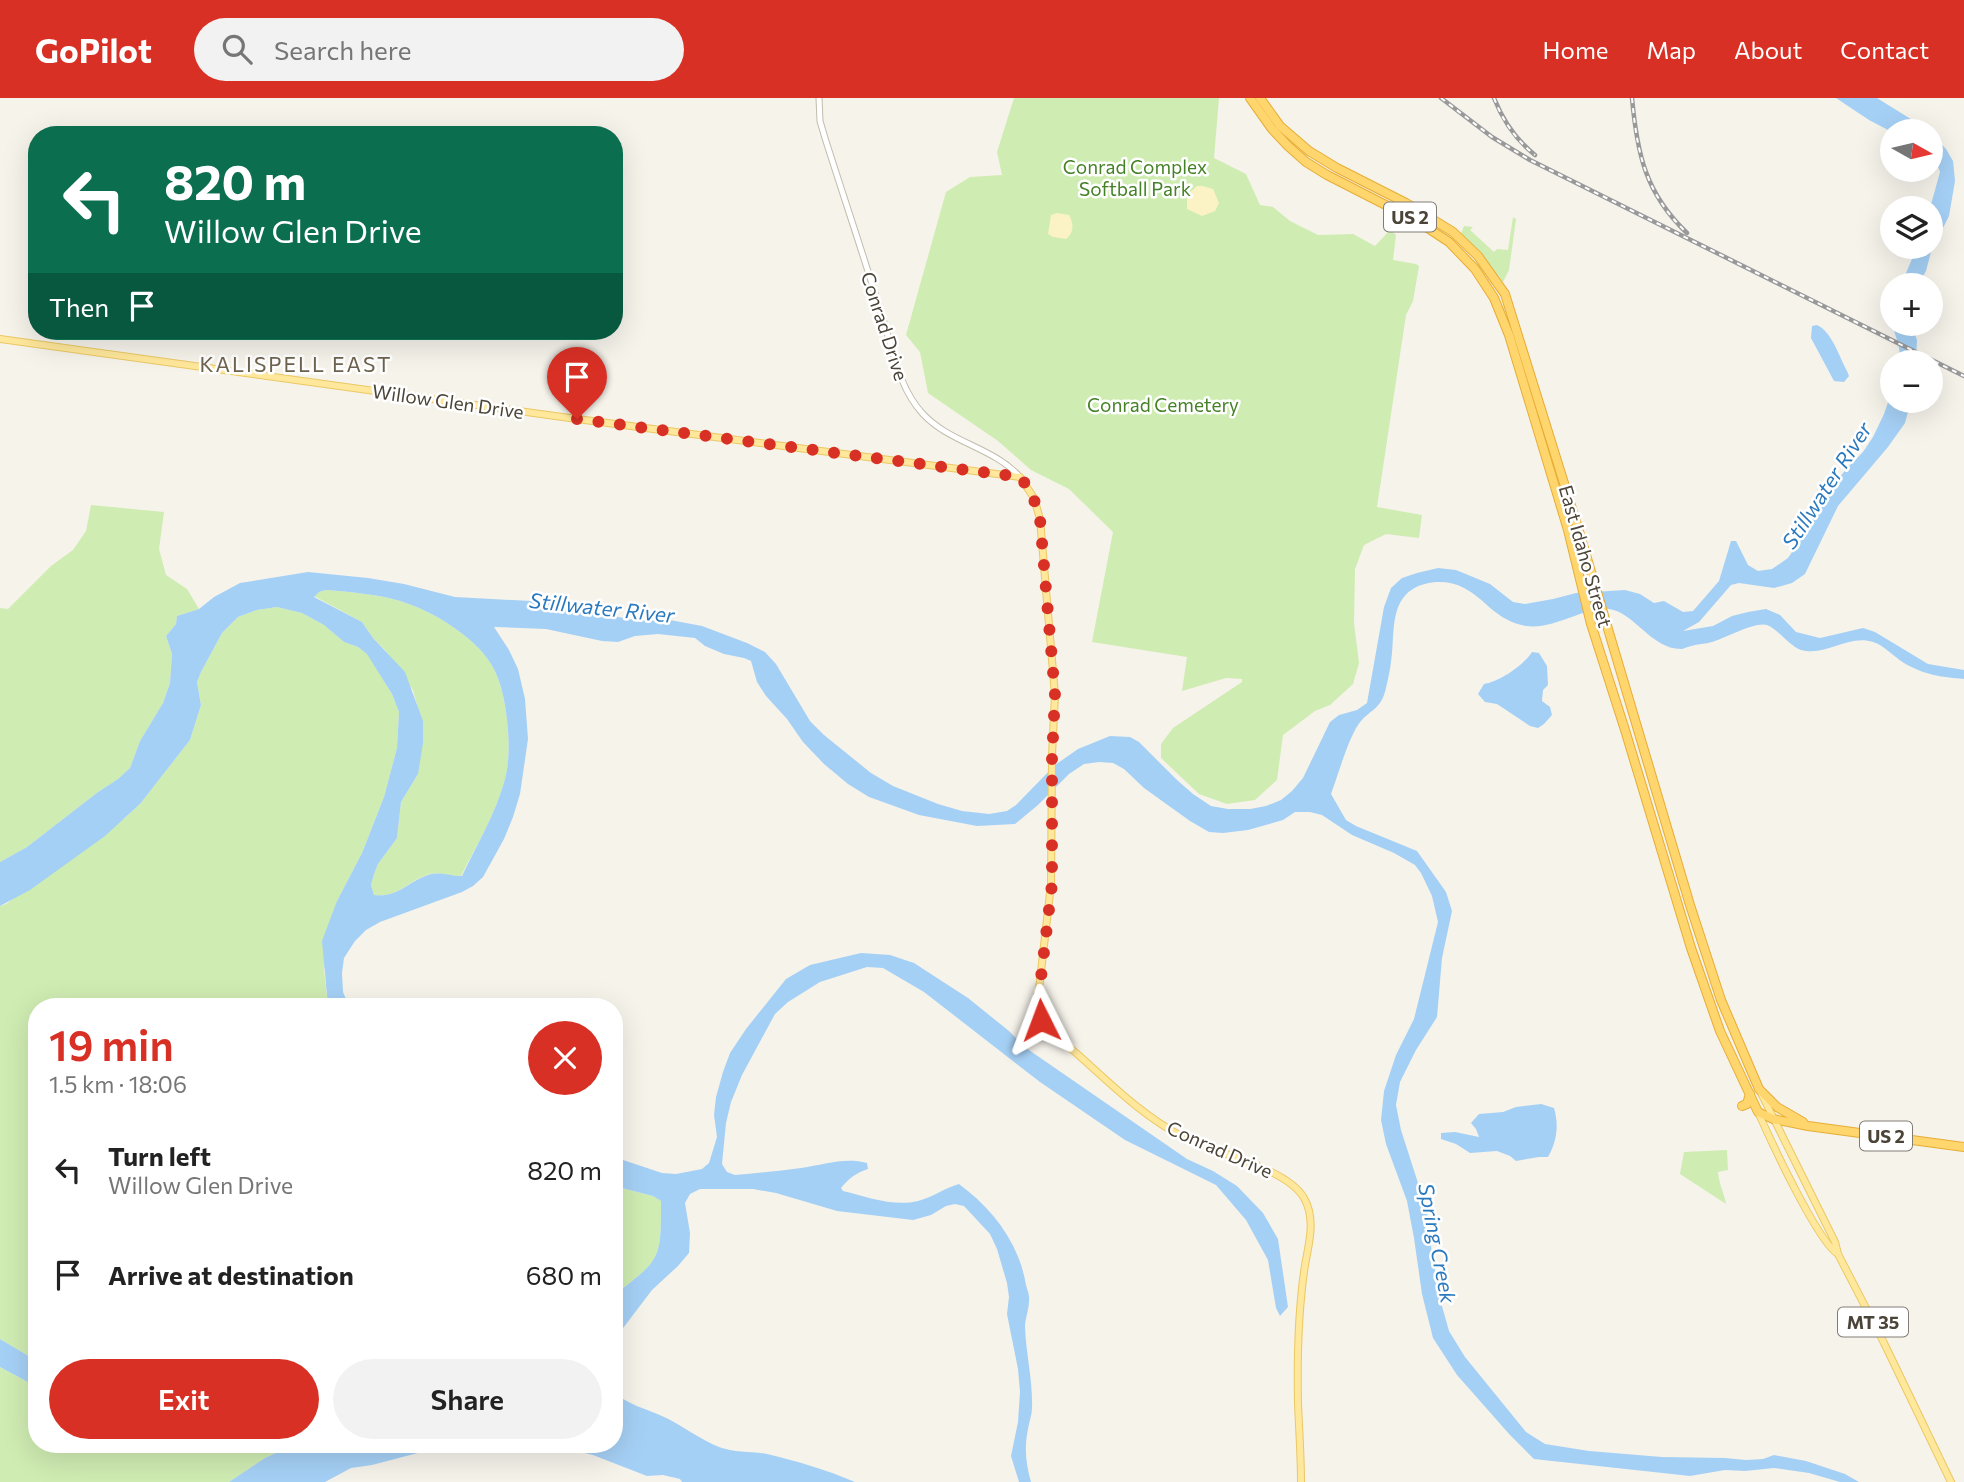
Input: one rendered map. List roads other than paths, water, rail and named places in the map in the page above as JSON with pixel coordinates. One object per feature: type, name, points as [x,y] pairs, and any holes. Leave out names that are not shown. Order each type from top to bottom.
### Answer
[{"type":"highway","name":"East Idaho Street","points":[[1250,98],[1279,138],[1306,162],[1428,227],[1467,260],[1489,289],[1509,335],[1568,530],[1591,624],[1698,968],[1720,1031],[1758,1112]]},
{"type":"highway","name":"East Idaho Street","points":[[1260,98],[1280,126],[1309,150],[1453,232],[1478,256],[1507,298],[1689,905],[1721,1000],[1756,1084]]},
{"type":"highway","points":[[1538,433],[1544,442],[1560,487],[1569,498]]},
{"type":"highway","points":[[1568,530],[1572,533],[1575,546],[1592,578]]},
{"type":"highway","points":[[1698,968],[1712,987],[1729,1031]]},
{"type":"highway","name":"US 2","points":[[1756,1084],[1777,1107],[1808,1126]]},
{"type":"highway","points":[[1742,1106],[1747,1104],[1750,1094]]},
{"type":"highway","name":"US 2","points":[[1758,1112],[1773,1119],[1808,1126],[1964,1147]]},
{"type":"main road","name":"Willow Glen Drive","points":[[0,339],[1020,477]]},
{"type":"main road","name":"Conrad Drive","points":[[1020,477],[1034,498],[1041,528],[1055,677],[1050,904],[1038,1003],[1041,1020],[1115,1088],[1157,1121],[1200,1144],[1279,1176],[1295,1187],[1307,1205],[1311,1231],[1298,1321],[1301,1482]]},
{"type":"main road","name":"East Idaho Street","points":[[1756,1084],[1773,1119]]},
{"type":"main road","name":"MT 35","points":[[1758,1112],[1801,1199],[1828,1246],[1838,1254]]},
{"type":"main road","name":"MT 35","points":[[1773,1119],[1950,1480]]},
{"type":"main road","points":[[1941,1482],[1950,1480]]},
{"type":"street","name":"Conrad Drive","points":[[818,98],[825,138],[897,367],[908,394],[921,412],[937,426],[1000,460],[1020,477]]},
{"type":"water","points":[[1836,98],[1877,98],[1911,119],[1880,119],[1880,126]]},
{"type":"water","points":[[1943,146],[1953,161],[1955,181],[1949,216],[1943,228],[1943,196],[1933,196],[1937,182],[1943,182]]},
{"type":"water","points":[[1912,259],[1929,259],[1925,273],[1906,273]]},
{"type":"water","points":[[1817,325],[1827,333],[1838,352],[1849,376],[1844,382],[1834,381],[1811,338],[1812,326]]},
{"type":"water","points":[[1896,336],[1916,336],[1917,350],[1899,348]]},
{"type":"water","points":[[1884,413],[1908,413],[1905,423],[1888,447],[1838,506],[1805,574],[1792,583],[1774,588],[1739,583],[1731,585],[1699,622],[1683,631],[1713,626],[1732,616],[1766,609],[1780,615],[1796,632],[1820,638],[1863,628],[1875,632],[1928,664],[1964,670],[1964,679],[1926,673],[1904,663],[1885,648],[1864,640],[1819,651],[1801,650],[1775,630],[1762,624],[1712,642],[1682,649],[1661,644],[1627,617],[1609,609],[1590,611],[1548,625],[1526,626],[1499,615],[1464,588],[1432,583],[1413,589],[1400,603],[1394,622],[1391,665],[1384,696],[1354,731],[1331,794],[1346,820],[1417,851],[1446,892],[1452,911],[1442,958],[1437,1017],[1400,1082],[1396,1105],[1401,1130],[1427,1211],[1440,1299],[1449,1331],[1465,1357],[1526,1432],[1545,1444],[1662,1457],[1746,1460],[1774,1455],[1806,1461],[1845,1474],[1859,1482],[1840,1482],[1809,1473],[1774,1468],[1725,1470],[1690,1476],[1534,1459],[1457,1375],[1433,1338],[1422,1294],[1407,1201],[1386,1144],[1381,1120],[1384,1091],[1396,1055],[1414,1019],[1438,922],[1432,896],[1415,865],[1352,835],[1322,815],[1295,812],[1283,820],[1248,830],[1209,832],[1144,788],[1124,769],[1113,763],[1099,762],[1084,764],[1069,774],[1015,824],[977,826],[919,815],[869,797],[824,764],[766,696],[757,682],[751,661],[724,654],[705,646],[695,638],[658,634],[635,636],[618,642],[546,629],[494,627],[518,669],[525,699],[528,739],[520,794],[504,839],[483,877],[473,886],[366,930],[344,958],[342,973],[346,998],[327,998],[322,941],[384,797],[397,748],[399,712],[392,694],[367,654],[344,642],[324,625],[302,613],[277,607],[238,617],[222,633],[197,682],[201,705],[190,740],[140,804],[105,836],[30,890],[0,906],[0,862],[27,847],[130,768],[140,741],[163,703],[170,683],[172,654],[166,636],[176,624],[177,616],[199,609],[214,597],[240,583],[308,572],[404,584],[455,597],[550,602],[628,619],[670,620],[702,626],[765,652],[776,664],[810,721],[871,773],[893,786],[962,811],[989,814],[1007,811],[1055,765],[1078,749],[1110,736],[1130,737],[1139,742],[1177,780],[1211,806],[1250,809],[1281,800],[1292,791],[1303,778],[1330,722],[1339,715],[1357,710],[1367,703],[1384,607],[1391,588],[1402,578],[1438,568],[1456,570],[1490,584],[1513,602],[1525,604],[1576,593],[1625,590],[1640,594],[1654,603],[1664,601],[1683,612],[1693,611],[1719,581],[1731,541],[1736,541],[1748,565],[1758,571],[1772,569],[1788,558],[1799,542],[1815,507],[1863,452]],"holes":[[[326,590],[391,599],[412,605],[451,625],[474,644],[491,664],[504,698],[509,749],[507,772],[501,792],[462,876],[433,874],[396,892],[374,895],[371,885],[374,874],[397,838],[401,802],[418,774],[423,721],[405,672],[362,622],[314,597]]]},
{"type":"water","points":[[1532,652],[1539,653],[1547,666],[1548,685],[1543,690],[1542,701],[1550,707],[1552,715],[1538,728],[1530,726],[1497,704],[1485,702],[1478,694],[1484,684],[1511,672]]},
{"type":"water","points":[[861,953],[890,955],[914,963],[968,998],[1026,1048],[1187,1159],[1237,1186],[1263,1213],[1278,1239],[1288,1307],[1280,1316],[1276,1308],[1268,1260],[1246,1220],[1216,1185],[1125,1140],[1040,1082],[924,992],[883,968],[867,967],[820,982],[788,1002],[775,1014],[742,1075],[731,1102],[722,1164],[727,1172],[735,1175],[859,1161],[867,1163],[868,1169],[850,1179],[841,1188],[843,1191],[880,1200],[909,1203],[959,1184],[983,1204],[1011,1241],[1023,1270],[1029,1295],[1025,1327],[1032,1408],[1026,1449],[1031,1482],[1019,1482],[1011,1456],[1018,1422],[1020,1392],[1007,1314],[1007,1283],[990,1234],[964,1206],[946,1206],[931,1215],[913,1220],[837,1211],[753,1189],[700,1189],[690,1194],[685,1203],[690,1233],[689,1253],[652,1290],[623,1328],[623,1288],[650,1265],[655,1257],[659,1247],[661,1201],[653,1196],[623,1188],[623,1160],[662,1173],[676,1174],[702,1169],[709,1163],[717,1137],[714,1115],[716,1097],[730,1053],[786,979],[810,965]]},
{"type":"water","points":[[1541,1104],[1554,1108],[1557,1127],[1548,1157],[1516,1161],[1497,1151],[1470,1153],[1441,1139],[1441,1133],[1455,1132],[1479,1137],[1471,1123],[1479,1114]]},
{"type":"water","points":[[0,1339],[28,1356],[28,1382],[0,1367]]},
{"type":"water","points":[[623,1398],[719,1447],[778,1457],[855,1482],[682,1482],[680,1479],[663,1475],[647,1476],[585,1453],[623,1453]]},
{"type":"water","points":[[276,1453],[418,1453],[351,1468],[325,1482],[229,1482]]},
{"type":"railway","points":[[1441,98],[1492,137],[1530,160],[1964,376]]},
{"type":"railway","points":[[1494,98],[1510,129],[1535,155]]},
{"type":"railway","points":[[1632,98],[1637,137],[1652,187],[1661,203],[1687,233]]},
{"type":"district","name":"KALISPELL EAST","points":[[296,363]]},
{"type":"park label","name":"Conrad Complex Softball Park","points":[[1135,177]]},
{"type":"park label","name":"Conrad Cemetery","points":[[1163,404]]},
{"type":"water label","name":"Stillwater River","points":[[1826,485]]},
{"type":"water label","name":"Stillwater River","points":[[602,607]]},
{"type":"water label","name":"Spring Creek","points":[[1438,1243]]}]
